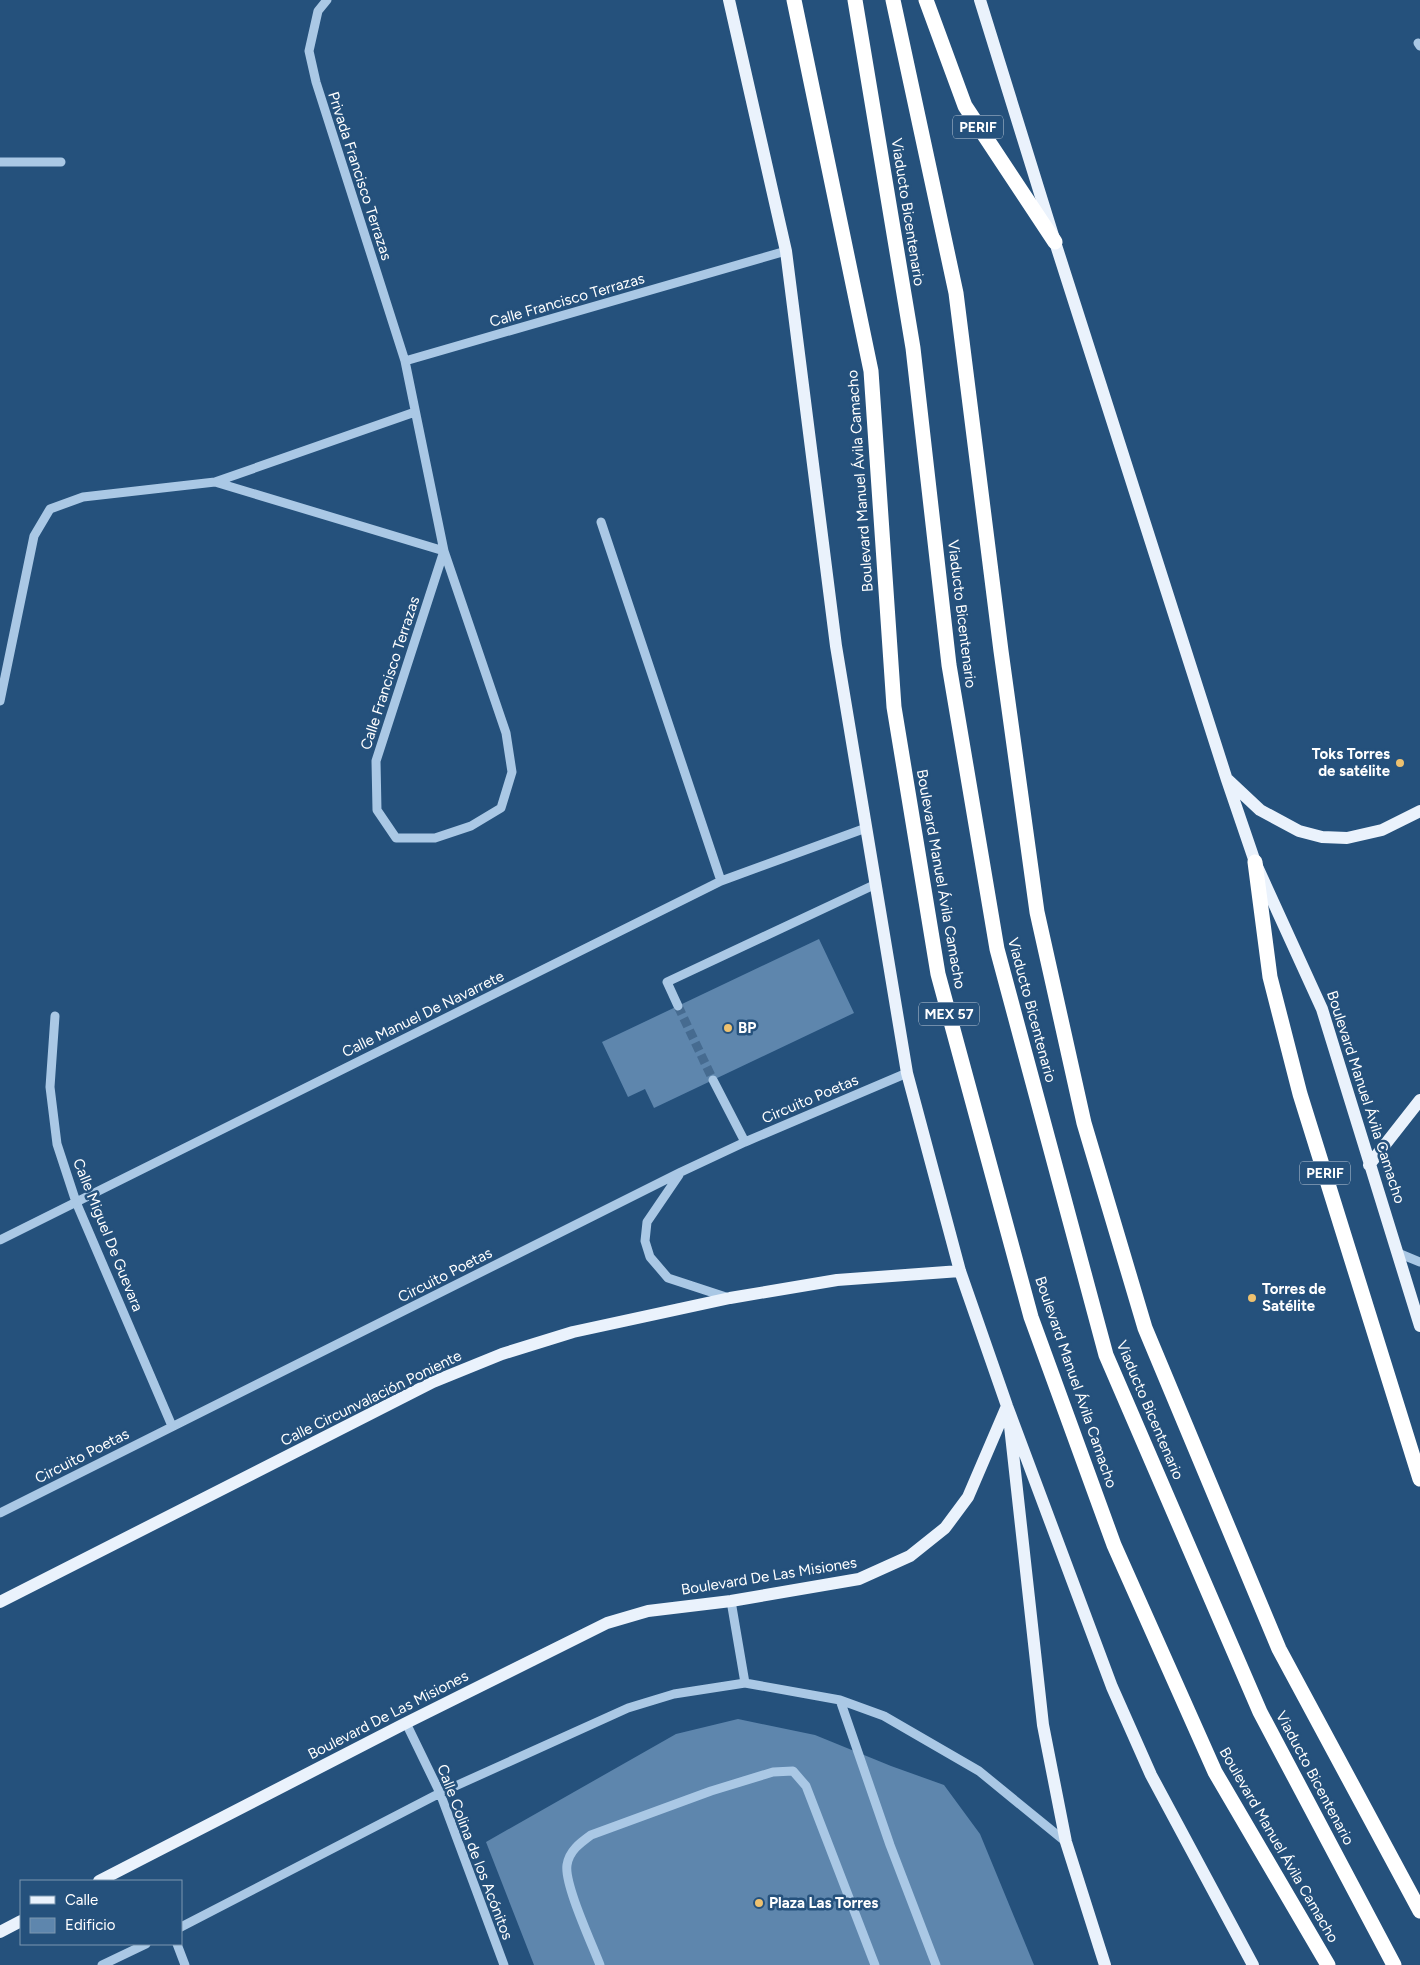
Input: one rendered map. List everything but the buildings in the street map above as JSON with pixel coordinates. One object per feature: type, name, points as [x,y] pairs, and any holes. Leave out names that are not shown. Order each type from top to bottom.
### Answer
[{"type":"highway","name":"Boulevard Manuel Ávila Camacho","points":[[794,0],[871,371],[894,707],[938,974],[1028,1307],[1114,1545],[1215,1772],[1328,1965]]},
{"type":"highway","name":"Viaducto Bicentenario","points":[[855,0],[913,348],[949,664],[997,949],[1106,1355],[1260,1712],[1394,1965]]},
{"type":"highway","points":[[893,0],[956,292],[1001,651],[1037,912],[1084,1122],[1144,1328],[1279,1649],[1420,1910]]},
{"type":"highway","name":"PERIF","points":[[926,0],[964,106],[1055,242]]},
{"type":"highway","name":"PERIF","points":[[1255,862],[1270,977],[1300,1094],[1420,1479]]},
{"type":"main road","points":[[729,0],[786,251],[836,646],[907,1073],[960,1271],[1116,1696],[1151,1775],[1253,1965]]},
{"type":"main road","name":"Boulevard Manuel Ávila Camacho","points":[[980,0],[1055,242],[1227,780],[1255,862],[1322,1009],[1420,1326]]},
{"type":"main road","points":[[1227,780],[1260,810],[1299,831],[1322,837],[1347,838],[1382,830],[1420,811]]},
{"type":"main road","points":[[1369,1165],[1420,1100]]},
{"type":"main road","name":"Calle Circunvalación Poniente","points":[[0,1602],[433,1382],[502,1354],[573,1332],[730,1298],[837,1280],[960,1271]]},
{"type":"main road","points":[[1008,1406],[1043,1725],[1066,1842],[1105,1965]]},
{"type":"main road","name":"Boulevard De Las Misiones","points":[[101,1880],[608,1623],[648,1611],[732,1601],[859,1579],[910,1556],[945,1528],[968,1497],[1008,1406]]},
{"type":"main road","points":[[0,1932],[20,1922]]},
{"type":"street","name":"Privada Francisco Terrazas","points":[[327,0],[318,11],[309,51],[316,82],[405,361]]},
{"type":"street","points":[[0,162],[61,162]]},
{"type":"street","name":"Calle Francisco Terrazas","points":[[444,551],[376,760],[377,810],[396,838],[435,838],[471,826],[501,808],[512,772],[506,733],[444,551],[405,361],[786,251]]},
{"type":"street","points":[[0,701],[34,536],[50,509],[82,497],[215,482],[415,412]]},
{"type":"street","points":[[215,482],[444,551]]},
{"type":"street","points":[[601,522],[721,881]]},
{"type":"street","name":"Calle Manuel De Navarrete","points":[[0,1240],[721,881],[866,828]]},
{"type":"street","points":[[678,1006],[667,982],[876,884]]},
{"type":"street","name":"Calle Miguel De Guevara","points":[[55,1016],[50,1087],[57,1144],[76,1202],[172,1426]]},
{"type":"street","name":"Circuito Poetas","points":[[0,1513],[681,1172],[745,1142],[907,1073]]},
{"type":"street","points":[[713,1080],[745,1142]]},
{"type":"street","points":[[681,1172],[648,1222],[646,1241],[650,1257],[668,1278],[730,1298]]},
{"type":"street","points":[[1398,1253],[1420,1262]]},
{"type":"street","points":[[732,1601],[745,1683]]},
{"type":"street","points":[[182,1925],[440,1793],[628,1708],[674,1694],[745,1683],[840,1700],[884,1716],[979,1771],[1066,1842]]},
{"type":"street","points":[[840,1700],[890,1845],[936,1965]]},
{"type":"street","name":"Calle Colina de los Acónitos","points":[[406,1724],[440,1793],[504,1965]]},
{"type":"street","points":[[600,1965],[569,1884],[567,1864],[575,1847],[591,1835],[711,1790],[773,1772],[793,1771],[806,1786],[875,1965]]},
{"type":"street","points":[[102,1965],[144,1945]]},
{"type":"street","points":[[177,1945],[185,1965]]},
{"type":"tunnel","points":[[678,1006],[713,1080]]},
{"type":"place","name":"Toks Torres de satélite","points":[[1400,763]]},
{"type":"place","name":"BP","points":[[728,1028]]},
{"type":"place","name":"Torres de Satélite","points":[[1252,1298]]},
{"type":"place","name":"Plaza Las Torres","points":[[759,1903]]}]
